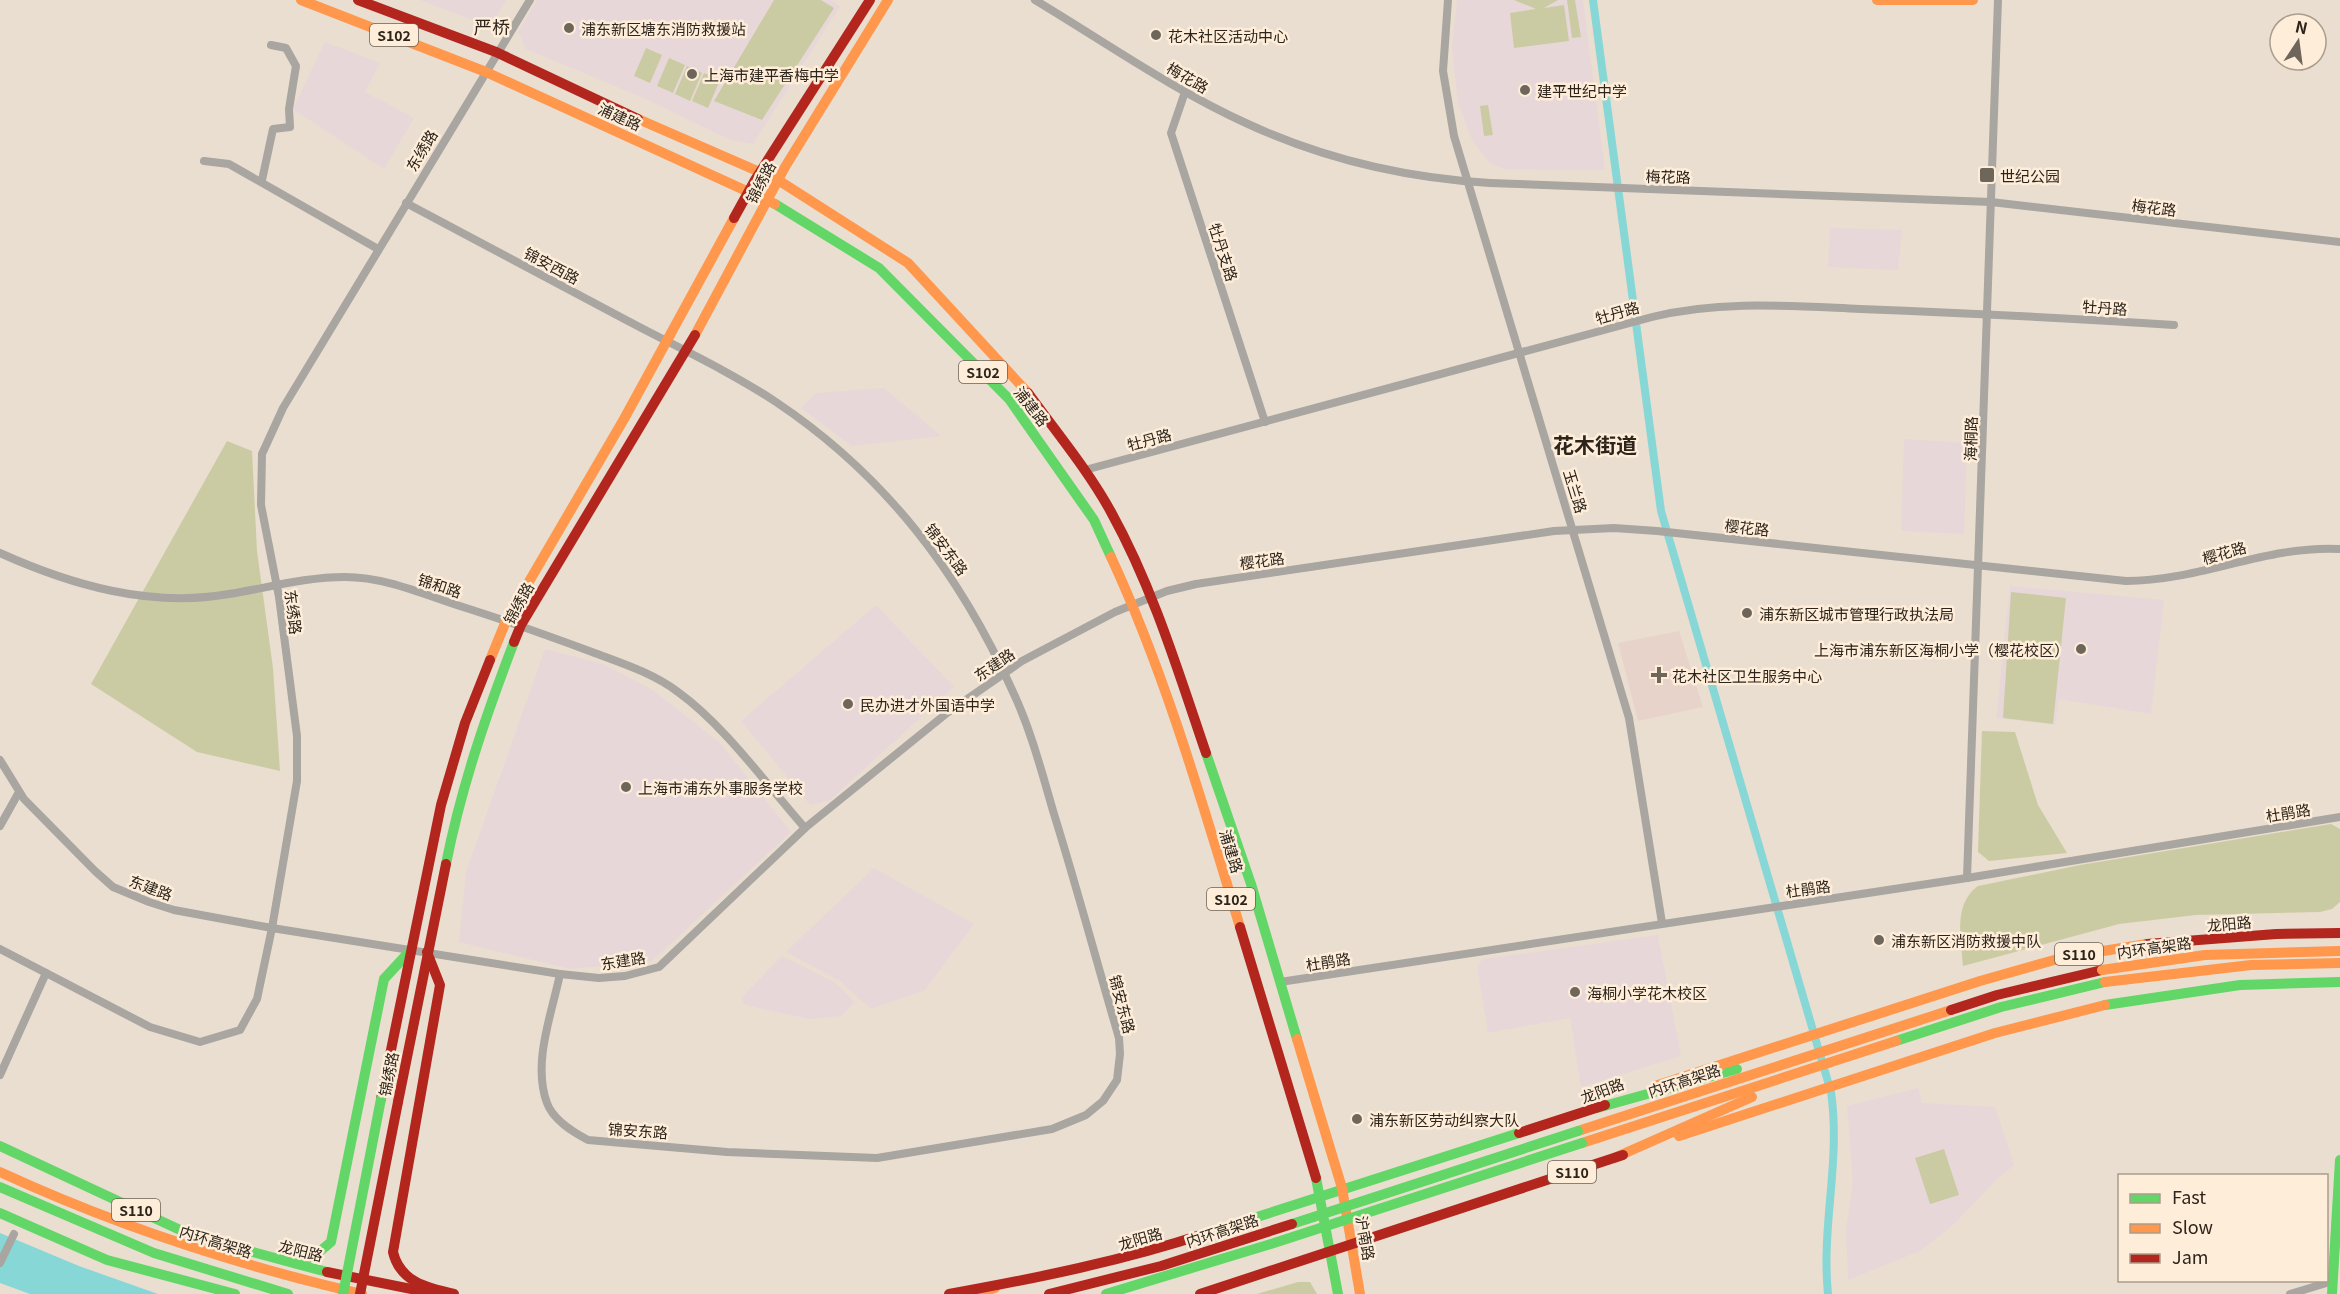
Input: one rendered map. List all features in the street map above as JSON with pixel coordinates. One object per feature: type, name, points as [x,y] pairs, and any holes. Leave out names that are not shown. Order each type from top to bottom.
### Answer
[{"type":"main road","name":"浦建路","points":[[302,0],[486,72],[768,200],[879,268],[1009,399],[1069,481],[1094,520],[1133,604],[1206,816],[1321,1197]]},
{"type":"main road","name":"浦建路","points":[[358,0],[496,52],[778,180],[908,263],[1024,388],[1085,470],[1111,512],[1152,596],[1251,884],[1342,1188]]},
{"type":"main road","name":"锦绣路","points":[[344,1294],[411,949],[450,775],[465,723],[506,621],[624,419],[750,190],[870,0]]},
{"type":"main road","name":"锦绣路","points":[[361,1294],[427,951],[462,790],[487,712],[520,625],[686,351],[778,180],[888,0]]},
{"type":"main road","points":[[1877,0],[1973,0]]},
{"type":"main road","name":"龙阳路","points":[[949,1294],[995,1288],[1125,1259],[1597,1108],[1685,1075],[2008,972],[2093,951],[2237,937],[2340,933]]},
{"type":"main road","points":[[277,1260],[313,1257],[321,1254],[331,1242],[384,979],[411,949]]},
{"type":"main road","points":[[427,951],[440,985],[393,1252],[396,1265],[407,1278],[426,1287],[454,1294]]},
{"type":"main road","name":"内环高架路","points":[[1049,1294],[1161,1266],[1578,1131],[1801,1055],[1858,1040],[1997,995],[2102,970],[2205,955],[2340,951]]},
{"type":"main road","name":"内环高架路","points":[[1106,1294],[1807,1074],[1932,1030],[2012,1005],[2105,982],[2206,968],[2307,962],[2340,963]]},
{"type":"main road","name":"S110","points":[[1200,1294],[2021,1025],[2102,1006],[2260,983],[2340,982]]},
{"type":"main road","points":[[1597,1108],[1801,1055]]},
{"type":"main road","points":[[1614,1158],[1807,1074]]},
{"type":"main road","name":"龙阳路","points":[[0,1146],[181,1232],[277,1260],[436,1294]]},
{"type":"main road","points":[[2332,1294],[2336,1280],[2340,1160]]},
{"type":"main road","points":[[0,1162],[124,1227]]},
{"type":"main road","name":"内环高架路","points":[[0,1172],[124,1227],[230,1262],[361,1294]]},
{"type":"main road","name":"内环高架路","points":[[0,1187],[120,1240],[189,1265],[288,1294]]},
{"type":"main road","name":"沪南路","points":[[1342,1188],[1360,1294]]},
{"type":"main road","name":"S102","points":[[1321,1197],[1338,1294]]},
{"type":"main road","points":[[0,1198],[54,1219],[120,1240]]},
{"type":"main road","points":[[0,1213],[107,1260],[235,1294]]},
{"type":"main road","points":[[973,1294],[995,1288]]},
{"type":"street","name":"东绣路","points":[[0,950],[150,1027],[200,1042],[240,1030],[257,999],[272,928],[297,781],[297,736],[276,584],[261,506],[262,454],[283,408],[496,52],[530,0]]},
{"type":"street","name":"梅花路","points":[[1035,0],[1185,92],[1258,129],[1334,157],[1398,171],[1467,181],[1991,202],[2340,242]]},
{"type":"street","name":"玉兰路","points":[[1448,0],[1443,37],[1444,77],[1454,136],[1629,718],[1662,923]]},
{"type":"street","name":"海桐路","points":[[1967,878],[1998,0]]},
{"type":"street","points":[[262,180],[273,129],[290,127],[296,66],[286,48],[271,45]]},
{"type":"street","name":"牡丹支路","points":[[1185,92],[1171,133],[1265,422]]},
{"type":"street","points":[[204,161],[230,164],[262,180],[378,249]]},
{"type":"street","name":"锦安西路","points":[[406,203],[686,351]]},
{"type":"street","name":"牡丹路","points":[[1085,470],[1652,316],[1690,308],[1743,305],[1987,314],[2174,325]]},
{"type":"street","name":"锦安东路","points":[[560,974],[540,1076],[548,1105],[573,1131],[588,1140],[727,1152],[877,1158],[1052,1129],[1086,1115],[1103,1101],[1117,1080],[1119,1038],[1039,765],[1014,694],[980,623],[947,570],[909,521],[869,477],[828,441],[776,402],[686,351]]},
{"type":"street","name":"樱花路","points":[[1152,596],[1209,582],[1573,529],[1657,531],[1978,566],[2141,581],[2199,573],[2284,551],[2340,549]]},
{"type":"street","name":"锦和路","points":[[0,553],[35,568],[98,589],[160,599],[227,594],[276,584],[345,577],[388,582],[520,625],[637,669],[678,691],[712,722],[805,828]]},
{"type":"street","name":"东建路","points":[[0,760],[19,792],[113,887],[174,910],[560,974],[599,978],[625,976],[659,967],[805,828],[947,713],[1004,672],[1152,596]]},
{"type":"street","points":[[0,825],[19,792]]},
{"type":"street","name":"杜鹃路","points":[[1280,982],[1967,878],[2340,817]]},
{"type":"street","points":[[0,1075],[46,973]]},
{"type":"street","points":[[0,1263],[14,1234]]},
{"type":"street","points":[[2290,1294],[2336,1280]]},
{"type":"shaded area","points":[[420,0],[506,0],[490,27]]},
{"type":"shaded area","name":"上海市建平香梅中学","points":[[537,0],[831,0],[840,6],[753,144],[730,140],[646,99],[526,49],[518,32]]},
{"type":"shaded area","name":"建平世纪中学","points":[[1457,0],[1583,0],[1605,170],[1504,169],[1490,163],[1472,140],[1458,103],[1452,48]]},
{"type":"shaded area","points":[[325,42],[380,63],[365,92],[414,118],[384,169],[293,109]]},
{"type":"shaded area","points":[[1830,228],[1902,230],[1898,270],[1828,267]]},
{"type":"shaded area","points":[[884,388],[941,436],[852,446],[801,408],[816,393]]},
{"type":"shaded area","points":[[1904,439],[1967,443],[1964,534],[1901,531]]},
{"type":"shaded area","name":"上海市浦东新区海桐小学（樱花校区）","points":[[2010,586],[2164,600],[2151,714],[2059,699],[2055,725],[1996,718]]},
{"type":"shaded area","name":"民办进才外国语中学","points":[[876,605],[954,687],[829,801],[810,805],[741,721]]},
{"type":"shaded area","name":"花木社区卫生服务中心","points":[[1679,631],[1703,707],[1638,721],[1618,643]]},
{"type":"shaded area","name":"上海市浦东外事服务学校","points":[[545,649],[603,664],[653,690],[720,743],[791,832],[652,961],[570,969],[459,942],[466,872]]},
{"type":"shaded area","points":[[874,868],[974,924],[925,990],[871,1009],[840,981],[786,952]]},
{"type":"shaded area","name":"海桐小学花木校区","points":[[1658,935],[1681,1056],[1581,1087],[1570,1018],[1488,1033],[1477,966],[1483,959]]},
{"type":"shaded area","points":[[782,956],[836,983],[855,1002],[841,1016],[809,1019],[745,1005],[741,998]]},
{"type":"shaded area","points":[[1918,1088],[1922,1103],[1995,1107],[2014,1165],[1997,1179],[1953,1225],[1920,1251],[1848,1280],[1846,1229],[1853,1182],[1847,1106]]},
{"type":"green space","points":[[774,0],[821,0],[834,8],[762,120],[714,101]]},
{"type":"green space","points":[[1514,0],[1558,0],[1544,8],[1564,5],[1569,41],[1514,48],[1510,13],[1536,9]]},
{"type":"green space","points":[[1567,0],[1575,0],[1581,37],[1572,38]]},
{"type":"green space","points":[[646,48],[662,55],[650,83],[634,76]]},
{"type":"green space","points":[[669,58],[685,65],[673,93],[657,86]]},
{"type":"green space","points":[[687,66],[702,73],[690,101],[675,94]]},
{"type":"green space","points":[[704,73],[720,80],[708,108],[692,101]]},
{"type":"green space","points":[[1488,105],[1493,135],[1484,136],[1480,106]]},
{"type":"green space","points":[[227,441],[252,451],[257,551],[273,668],[280,771],[197,752],[91,684]]},
{"type":"green space","points":[[2011,592],[2066,598],[2053,724],[2003,718]]},
{"type":"green space","points":[[1982,731],[2015,732],[2038,805],[2067,853],[1989,861],[1978,852]]},
{"type":"green space","points":[[2331,824],[2340,829],[2340,902],[2332,909],[2320,912],[2196,915],[2119,924],[1963,966],[1960,934],[1962,912],[1970,893],[1978,886],[2080,865]]},
{"type":"green space","points":[[1944,1149],[1959,1195],[1930,1204],[1915,1158]]},
{"type":"green space","points":[[1298,1282],[1310,1282],[1317,1294],[1257,1294]]},
{"type":"water","points":[[0,1233],[79,1266],[158,1294],[30,1294],[0,1283]]},
{"type":"waterway","points":[[1593,0],[1661,511],[1831,1092],[1834,1143],[1827,1243],[1828,1294]]},
{"type":"traffic: fast","points":[[775,204],[879,268],[1009,399],[1094,520],[1111,557]]},
{"type":"traffic: fast","points":[[446,864],[475,752],[514,642]]},
{"type":"traffic: fast","points":[[1206,753],[1251,884],[1297,1039]]},
{"type":"traffic: fast","points":[[289,1260],[313,1257],[331,1242],[384,979],[409,952]]},
{"type":"traffic: fast","points":[[1896,1041],[2001,1007],[2105,982]]},
{"type":"traffic: fast","points":[[2105,1005],[2240,985],[2340,982]]},
{"type":"traffic: fast","points":[[1597,1108],[1737,1069]]},
{"type":"traffic: fast","points":[[343,1294],[381,1099]]},
{"type":"traffic: fast","points":[[1292,1224],[1578,1131]]},
{"type":"traffic: fast","points":[[1207,1233],[1519,1133]]},
{"type":"traffic: fast","points":[[1106,1294],[1274,1243],[1582,1143]]},
{"type":"traffic: fast","points":[[0,1146],[193,1236],[327,1272]]},
{"type":"traffic: fast","points":[[2332,1294],[2340,1160]]},
{"type":"traffic: fast","points":[[1316,1178],[1338,1294]]},
{"type":"traffic: fast","points":[[0,1187],[154,1253],[288,1294]]},
{"type":"traffic: fast","points":[[0,1213],[107,1260],[235,1294]]},
{"type":"traffic: slow","points":[[301,0],[486,72],[775,204]]},
{"type":"traffic: slow","points":[[695,335],[785,167],[888,0]]},
{"type":"traffic: slow","points":[[1877,0],[1973,0]]},
{"type":"traffic: slow","points":[[638,119],[778,180],[908,263],[1028,393]]},
{"type":"traffic: slow","points":[[490,660],[506,621],[624,419],[734,218]]},
{"type":"traffic: slow","points":[[1111,557],[1131,601],[1166,693],[1240,927]]},
{"type":"traffic: slow","points":[[1655,1086],[1980,981],[2065,957],[2147,944]]},
{"type":"traffic: slow","points":[[2102,970],[2205,955],[2340,951]]},
{"type":"traffic: slow","points":[[2105,982],[2251,965],[2340,963]]},
{"type":"traffic: slow","points":[[1679,1136],[1995,1033],[2105,1005]]},
{"type":"traffic: slow","points":[[1578,1131],[1951,1010]]},
{"type":"traffic: slow","points":[[1297,1039],[1342,1188],[1360,1294]]},
{"type":"traffic: slow","points":[[1582,1143],[1896,1041]]},
{"type":"traffic: slow","points":[[1614,1158],[1752,1097]]},
{"type":"traffic: slow","points":[[0,1172],[133,1227],[223,1257],[362,1294]]},
{"type":"traffic: slow","points":[[973,1294],[995,1288]]},
{"type":"traffic: jam","points":[[358,0],[496,52],[638,119]]},
{"type":"traffic: jam","points":[[734,218],[755,180],[870,0]]},
{"type":"traffic: jam","points":[[514,642],[521,625],[695,335]]},
{"type":"traffic: jam","points":[[1028,393],[1092,481],[1126,541],[1164,630],[1206,753]]},
{"type":"traffic: jam","points":[[381,1099],[441,805],[465,723],[490,660]]},
{"type":"traffic: jam","points":[[398,1102],[446,864]]},
{"type":"traffic: jam","points":[[1240,927],[1316,1178]]},
{"type":"traffic: jam","points":[[2147,944],[2276,934],[2340,933]]},
{"type":"traffic: jam","points":[[427,952],[440,985],[393,1252],[408,1277],[425,1286],[454,1294]]},
{"type":"traffic: jam","points":[[1951,1010],[1997,995],[2102,970]]},
{"type":"traffic: jam","points":[[360,1294],[398,1102]]},
{"type":"traffic: jam","points":[[1519,1133],[1605,1105]]},
{"type":"traffic: jam","points":[[1200,1294],[1623,1155]]},
{"type":"traffic: jam","points":[[1049,1294],[1161,1266],[1292,1224]]},
{"type":"traffic: jam","points":[[949,1294],[1079,1268],[1207,1233]]},
{"type":"traffic: jam","points":[[327,1272],[436,1294]]},
{"type":"place","name":"浦东新区塘东消防救援站","points":[[569,28]]},
{"type":"place","name":"花木社区活动中心","points":[[1156,35]]},
{"type":"place","name":"上海市建平香梅中学","points":[[692,74]]},
{"type":"place","name":"建平世纪中学","points":[[1525,90]]},
{"type":"place","name":"世纪公园","points":[[1987,175]]},
{"type":"place","name":"浦东新区城市管理行政执法局","points":[[1747,613]]},
{"type":"place","name":"上海市浦东新区海桐小学（樱花校区）","points":[[2081,649]]},
{"type":"place","name":"花木社区卫生服务中心","points":[[1659,675]]},
{"type":"place","name":"民办进才外国语中学","points":[[848,704]]},
{"type":"place","name":"上海市浦东外事服务学校","points":[[626,787]]},
{"type":"place","name":"浦东新区消防救援中队","points":[[1879,940]]},
{"type":"place","name":"海桐小学花木校区","points":[[1575,992]]},
{"type":"place","name":"浦东新区劳动纠察大队","points":[[1357,1119]]},
{"type":"district","name":"严桥","points":[[492,26]]},
{"type":"district","name":"花木街道","points":[[1595,444]]}]
